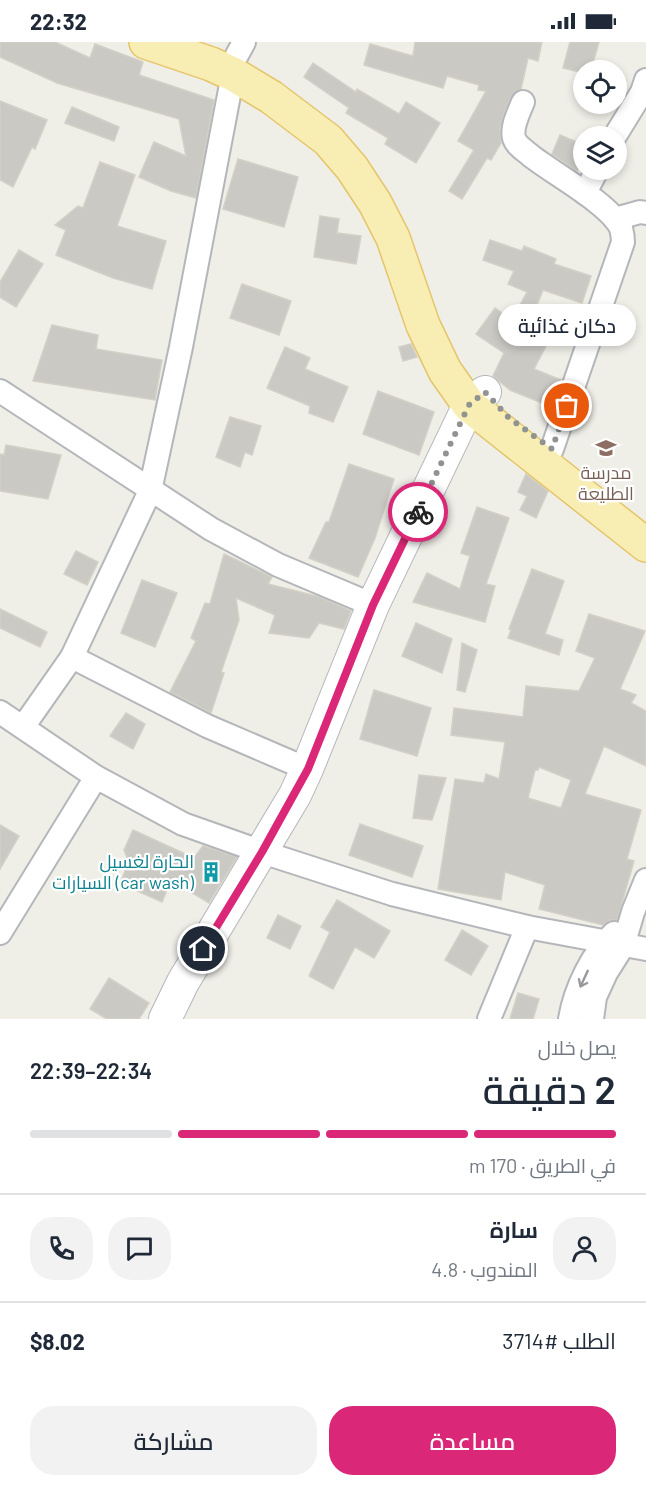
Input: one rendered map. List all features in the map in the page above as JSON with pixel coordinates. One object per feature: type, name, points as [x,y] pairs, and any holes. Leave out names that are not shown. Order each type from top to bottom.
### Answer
[{"type":"main road","points":[[146,42],[211,64],[238,57]]},
{"type":"main road","points":[[207,42],[266,71],[347,132],[375,163],[412,235],[442,318],[477,398],[646,544]]},
{"type":"main road","points":[[477,398],[552,449],[646,522]]},
{"type":"street","points":[[23,727],[72,657],[150,491],[238,57]]},
{"type":"street","points":[[621,126],[642,92],[646,80]]},
{"type":"street","points":[[523,102],[514,127],[514,138],[538,161],[585,193],[615,219],[621,229],[623,242],[552,449]]},
{"type":"street","points":[[585,193],[592,180]]},
{"type":"street","points":[[615,219],[640,212],[646,213]]},
{"type":"street","points":[[0,391],[211,529],[278,565],[373,605]]},
{"type":"street","points":[[165,1019],[200,954],[262,852],[308,769],[373,605],[477,398]]},
{"type":"street","points":[[72,657],[207,726],[308,769]]},
{"type":"street","points":[[0,712],[96,777],[183,824],[392,894],[527,927],[646,950]]},
{"type":"street","points":[[0,933],[96,777]]},
{"type":"street","points":[[570,1019],[579,990],[633,912],[646,880]]},
{"type":"street","points":[[489,1019],[527,927]]},
{"type":"street","points":[[592,1019],[595,997],[606,973],[613,944]]},
{"type":"building","points":[[0,42],[55,42],[90,58],[95,44],[143,62],[139,75],[214,100],[196,198],[171,191],[139,177],[154,142],[186,156],[179,119],[57,83],[0,57]]},
{"type":"building","points":[[415,42],[542,42],[538,61],[528,58],[521,89],[514,92],[505,110],[500,128],[501,143],[491,160],[487,158],[462,199],[449,191],[474,150],[458,141],[486,91],[478,90],[479,85],[447,76],[443,88],[364,65],[370,44],[413,56]]},
{"type":"building","points":[[570,42],[599,42],[594,60],[573,60],[573,70],[563,68]]},
{"type":"building","points":[[313,63],[356,92],[357,89],[399,114],[406,102],[440,123],[416,163],[385,144],[388,138],[346,113],[349,108],[304,77]]},
{"type":"building","points":[[0,101],[47,120],[35,149],[32,147],[13,187],[0,180]]},
{"type":"building","points":[[72,107],[119,127],[114,141],[65,123]]},
{"type":"building","points":[[560,135],[573,140],[573,168],[552,154]]},
{"type":"building","points":[[238,159],[298,177],[284,227],[223,209]]},
{"type":"building","points":[[100,162],[135,175],[117,226],[166,241],[152,289],[113,278],[56,255],[66,230],[55,225],[78,206],[83,208]]},
{"type":"building","points":[[320,216],[339,219],[337,233],[361,236],[356,264],[314,257]]},
{"type":"building","points":[[490,240],[522,251],[524,246],[556,259],[554,264],[591,276],[582,303],[543,290],[533,315],[556,327],[534,369],[561,380],[552,407],[510,390],[493,376],[504,353],[476,334],[495,308],[512,320],[527,292],[508,284],[514,271],[483,260]]},
{"type":"building","points":[[19,250],[43,264],[16,307],[0,297],[0,282]]},
{"type":"building","points":[[242,284],[291,301],[279,335],[230,318]]},
{"type":"building","points":[[52,325],[98,335],[96,349],[162,360],[155,400],[33,381]]},
{"type":"building","points":[[411,344],[417,357],[403,361],[399,347]]},
{"type":"building","points":[[285,347],[310,358],[305,369],[348,387],[333,422],[309,413],[310,406],[267,388]]},
{"type":"building","points":[[378,391],[434,412],[419,455],[363,434]]},
{"type":"building","points":[[230,417],[261,426],[252,455],[245,452],[240,467],[216,457]]},
{"type":"building","points":[[6,445],[61,455],[48,499],[0,491],[0,454],[4,455]]},
{"type":"building","points":[[349,464],[394,479],[375,538],[358,577],[309,558],[326,522],[329,522]]},
{"type":"building","points":[[526,474],[548,491],[536,518],[520,510],[527,496],[518,492]]},
{"type":"building","points":[[477,507],[509,518],[486,584],[495,586],[485,622],[413,602],[427,573],[460,589],[470,556],[461,553]]},
{"type":"building","points":[[76,551],[98,562],[87,585],[64,574]]},
{"type":"building","points":[[224,554],[272,577],[268,584],[320,597],[351,611],[344,629],[319,623],[309,638],[269,633],[275,615],[236,598],[239,620],[221,672],[224,673],[211,713],[170,692],[196,641],[191,638],[205,603],[210,604]]},
{"type":"building","points":[[532,569],[564,581],[545,634],[563,640],[559,655],[508,638],[511,630],[509,629]]},
{"type":"building","points":[[142,580],[177,593],[155,647],[121,633]]},
{"type":"building","points":[[0,609],[47,632],[40,647],[0,628]]},
{"type":"building","points":[[589,614],[645,631],[620,689],[636,695],[631,703],[646,711],[646,766],[604,746],[585,794],[641,810],[627,859],[634,861],[617,920],[610,920],[603,925],[539,909],[545,885],[505,872],[501,900],[438,889],[455,779],[484,783],[486,774],[499,779],[505,742],[451,735],[454,708],[523,717],[526,686],[579,691],[595,658],[576,651]],"holes":[[[539,767],[571,780],[561,808],[528,798],[535,770]]]},
{"type":"building","points":[[416,623],[452,639],[442,673],[402,656]]},
{"type":"building","points":[[462,643],[477,650],[465,692],[457,690]]},
{"type":"building","points":[[374,690],[431,708],[417,756],[360,739]]},
{"type":"building","points":[[126,713],[145,724],[133,749],[110,736]]},
{"type":"building","points":[[419,775],[446,778],[432,820],[413,818]]},
{"type":"building","points":[[360,824],[423,846],[412,877],[349,855]]},
{"type":"building","points":[[0,825],[19,836],[0,869]]},
{"type":"building","points":[[133,830],[194,858],[203,846],[237,857],[209,903],[171,880],[162,902],[120,883],[129,862],[124,850]]},
{"type":"building","points":[[337,900],[390,931],[374,958],[355,947],[333,989],[309,976],[330,932],[321,927]]},
{"type":"building","points":[[278,915],[301,926],[290,949],[267,938]]},
{"type":"building","points":[[462,930],[488,946],[471,975],[445,960]]},
{"type":"building","points":[[109,978],[149,1003],[139,1019],[107,1019],[90,1009]]},
{"type":"building","points":[[518,993],[539,999],[533,1019],[510,1019]]},
{"type":"way so far","points":[[418,512],[469,405],[485,392],[509,418],[552,449],[567,406]]},
{"type":"place","name":"دكان غذائية","points":[[567,406]]},
{"type":"place","name":"مدرسة الطليعة","points":[[606,448]]},
{"type":"place","name":"الحارة لغسيل السيارات (car wash)","points":[[211,872]]},
{"type":"route","points":[[203,949],[262,852],[308,769],[373,605],[418,512]]}]
